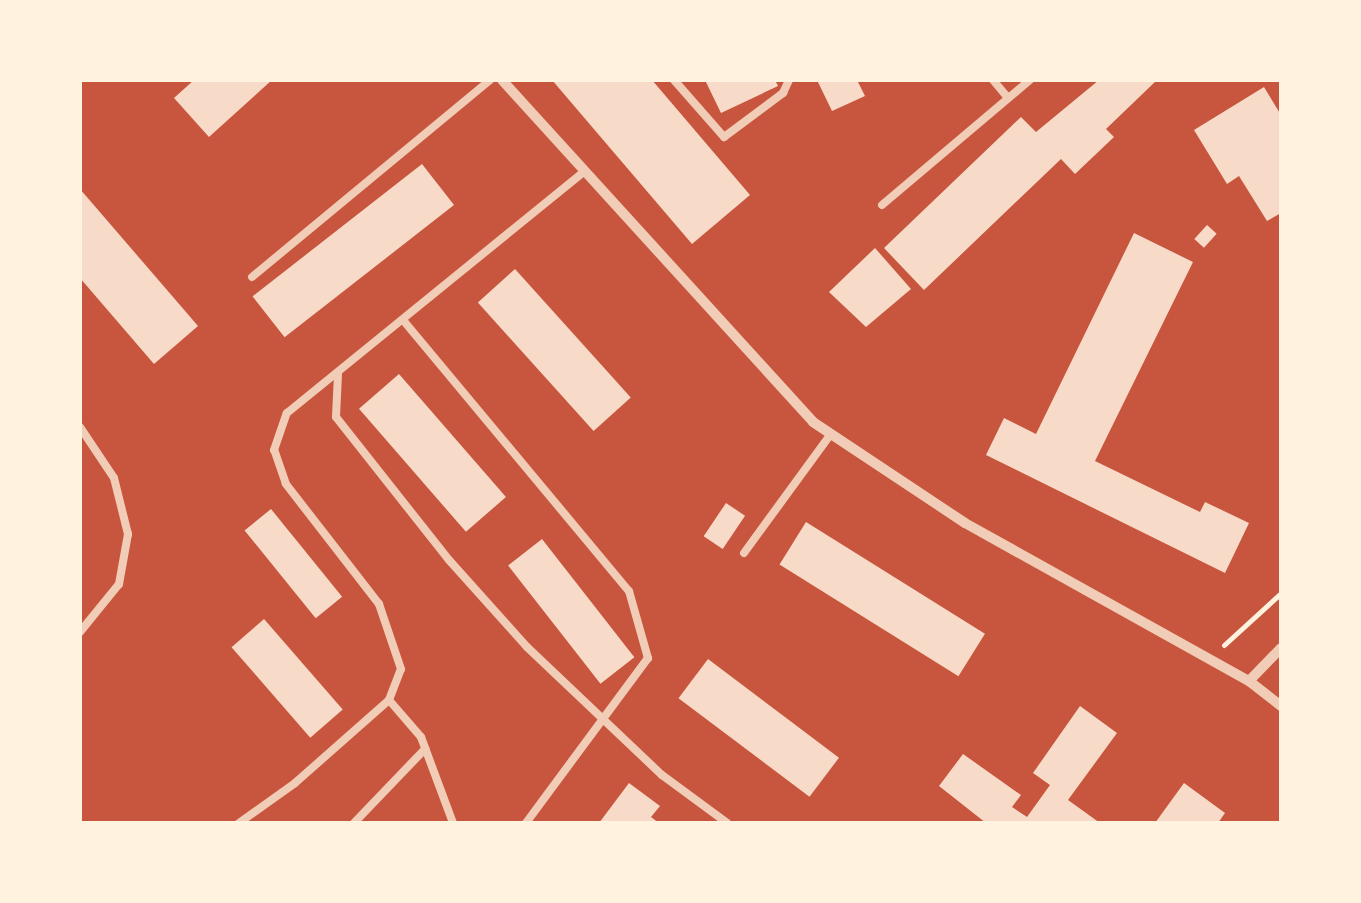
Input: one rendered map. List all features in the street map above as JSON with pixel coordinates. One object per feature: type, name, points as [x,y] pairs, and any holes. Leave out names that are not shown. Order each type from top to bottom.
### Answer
[{"type":"street","points":[[502,80],[830,435],[966,523],[1249,681],[1281,706]]},
{"type":"street","points":[[1249,681],[1281,648]]},
{"type":"lane","points":[[252,277],[490,80]]},
{"type":"lane","points":[[674,80],[724,137],[784,93],[789,80]]},
{"type":"lane","points":[[993,80],[1008,98]]},
{"type":"lane","points":[[882,205],[1030,80]]},
{"type":"lane","points":[[239,823],[295,783],[388,700],[402,669],[379,604],[286,484],[274,450],[287,414],[585,172]]},
{"type":"lane","points":[[403,320],[629,590],[648,658],[526,823]]},
{"type":"lane","points":[[338,374],[336,417],[449,560],[662,775],[727,823]]},
{"type":"lane","points":[[80,428],[114,478],[128,534],[118,584],[80,632]]},
{"type":"lane","points":[[744,553],[830,435]]},
{"type":"lane","points":[[388,700],[426,749],[453,823]]},
{"type":"lane","points":[[354,823],[426,749]]},
{"type":"path","points":[[1224,645],[1281,593]]},
{"type":"building","points":[[194,80],[272,80],[209,137],[174,98]]},
{"type":"building","points":[[552,80],[652,80],[750,195],[692,244]]},
{"type":"building","points":[[705,80],[775,80],[778,86],[721,113]]},
{"type":"building","points":[[817,80],[857,80],[865,96],[832,111]]},
{"type":"building","points":[[1099,80],[1157,80],[1106,129],[1114,137],[1075,174],[1061,159],[924,290],[884,248],[1021,117],[1036,132]]},
{"type":"building","points":[[1264,87],[1281,115],[1281,213],[1267,221],[1239,176],[1227,184],[1194,130]]},
{"type":"building","points":[[422,164],[454,205],[285,337],[253,296]]},
{"type":"building","points":[[80,189],[198,326],[154,364],[80,278]]},
{"type":"building","points":[[1207,225],[1217,234],[1204,248],[1194,239]]},
{"type":"building","points":[[1134,233],[1193,262],[1095,461],[1200,512],[1205,502],[1249,523],[1225,573],[986,455],[1004,418],[1036,434]]},
{"type":"building","points":[[875,248],[911,289],[866,327],[829,292]]},
{"type":"building","points":[[515,269],[631,398],[594,431],[478,302]]},
{"type":"building","points":[[399,374],[506,497],[466,532],[359,409]]},
{"type":"building","points":[[726,503],[745,516],[723,549],[704,536]]},
{"type":"building","points":[[271,509],[342,597],[316,618],[245,530]]},
{"type":"building","points":[[806,522],[985,634],[958,676],[780,564]]},
{"type":"building","points":[[542,539],[634,657],[600,684],[508,565]]},
{"type":"building","points":[[264,619],[343,710],[310,738],[232,647]]},
{"type":"building","points":[[708,659],[839,758],[809,797],[679,698]]},
{"type":"building","points":[[1080,706],[1117,733],[1068,800],[1100,823],[986,823],[939,786],[963,754],[1021,795],[1012,807],[1027,817],[1050,785],[1033,773]]},
{"type":"building","points":[[629,783],[660,806],[651,817],[659,823],[599,823]]},
{"type":"building","points":[[1184,783],[1225,813],[1218,823],[1155,823]]}]
